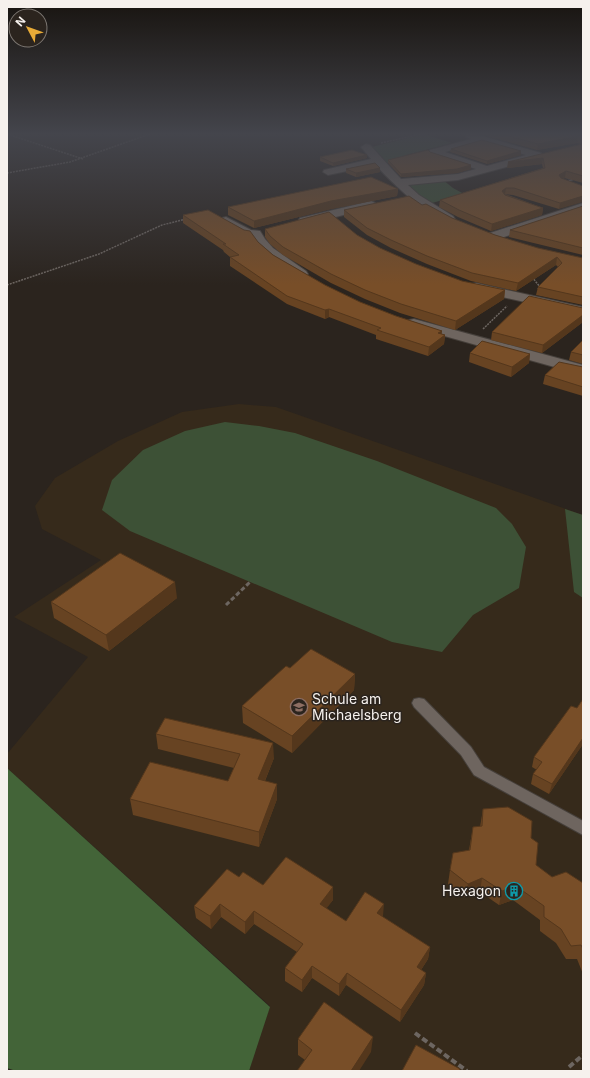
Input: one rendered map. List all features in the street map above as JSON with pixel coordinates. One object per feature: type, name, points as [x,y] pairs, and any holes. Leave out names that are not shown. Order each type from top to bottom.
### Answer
[{"type":"street","points":[[400,184],[414,197],[461,226]]},
{"type":"street","points":[[400,200],[414,197]]},
{"type":"street","points":[[295,223],[385,203]]},
{"type":"street","points":[[538,208],[559,215]]},
{"type":"street","points":[[511,243],[485,235],[579,210]]},
{"type":"street","points":[[221,212],[249,234],[262,232],[258,239],[269,251],[294,270],[314,280]]},
{"type":"street","points":[[331,214],[346,227]]},
{"type":"street","points":[[460,282],[583,311]]},
{"type":"street","points":[[398,318],[471,340],[583,370]]},
{"type":"lane","points":[[419,703],[466,751],[479,771],[583,829]]},
{"type":"path","points":[[7,285],[99,254],[162,225],[221,212]]},
{"type":"path","points":[[471,340],[523,298],[540,287],[532,277],[537,273]]},
{"type":"path","points":[[226,605],[250,582]]},
{"type":"path","points":[[415,1033],[467,1071]]},
{"type":"path","points":[[569,1067],[583,1055]]},
{"type":"shaded area","points":[[239,404],[276,407],[583,515],[583,1071],[249,1071],[270,1006],[7,768],[7,754],[88,657],[14,617],[101,560],[42,529],[35,506],[55,478],[118,441],[182,412]]},
{"type":"green space","points":[[408,184],[448,184],[464,194],[432,203],[416,193]]},
{"type":"green space","points":[[225,422],[259,426],[295,433],[377,461],[496,508],[512,524],[526,547],[519,588],[473,615],[442,652],[392,642],[130,531],[102,510],[112,480],[143,450],[185,431]]},
{"type":"green space","points":[[565,509],[583,515],[583,598],[574,592]]},
{"type":"green space","points":[[7,768],[270,1007],[249,1071],[16,1071],[7,1068]]},
{"type":"building","points":[[336,184],[387,184],[398,189],[331,201],[254,221],[228,207]]},
{"type":"building","points":[[491,184],[578,184],[583,186],[583,196],[560,203],[514,188],[506,188],[502,191],[505,195],[543,208],[492,224],[440,200]]},
{"type":"building","points":[[409,196],[422,205],[426,204],[452,218],[495,235],[538,248],[583,258],[583,297],[538,287],[562,263],[557,257],[518,283],[472,273],[427,256],[391,240],[367,228],[344,210]]},
{"type":"building","points":[[583,206],[583,248],[510,230]]},
{"type":"building","points":[[208,210],[244,230],[250,231],[258,242],[273,255],[325,285],[360,302],[442,331],[438,333],[445,335],[429,347],[377,330],[381,328],[329,309],[325,310],[287,296],[230,257],[239,255],[223,244],[226,244],[183,215]]},
{"type":"building","points":[[329,212],[357,235],[380,248],[416,264],[462,281],[505,290],[456,321],[401,304],[365,290],[331,274],[283,247],[270,236],[265,229]]},
{"type":"building","points":[[529,296],[583,308],[583,315],[543,345],[492,332]]},
{"type":"building","points":[[583,340],[583,355],[571,352]]},
{"type":"building","points":[[482,341],[530,354],[512,367],[470,353]]},
{"type":"building","points":[[559,362],[583,367],[583,387],[545,375]]},
{"type":"building","points":[[120,553],[175,582],[106,635],[51,602]]},
{"type":"building","name":"Schule am Michaelsberg","points":[[311,649],[355,674],[292,736],[242,706],[286,666],[290,668]]},
{"type":"building","points":[[583,699],[583,738],[552,784],[533,774],[542,762],[534,757],[571,706],[577,708]]},
{"type":"building","points":[[165,718],[273,743],[258,779],[277,784],[259,832],[130,799],[150,762],[228,781],[240,754],[156,734]]},
{"type":"building","name":"Hexagon","points":[[508,807],[532,821],[531,838],[538,843],[536,865],[552,877],[566,872],[583,883],[583,949],[581,945],[571,946],[561,929],[544,917],[544,906],[516,886],[502,891],[482,878],[468,884],[450,870],[453,853],[470,850],[473,827],[482,826],[483,809]]},
{"type":"building","points":[[286,857],[333,887],[320,904],[346,921],[365,892],[384,904],[377,913],[430,947],[417,967],[426,973],[401,1010],[347,973],[339,984],[312,966],[302,980],[285,968],[303,944],[254,911],[245,922],[220,904],[210,916],[194,906],[227,869],[239,877],[243,872],[263,885]]},
{"type":"building","points":[[324,1002],[373,1037],[351,1071],[297,1071],[312,1050],[298,1039]]},
{"type":"building","points":[[416,1045],[460,1069],[459,1071],[402,1071]]},
{"type":"place","name":"Schule am Michaelsberg","points":[[299,707]]},
{"type":"place","name":"Hexagon","points":[[514,891]]}]
